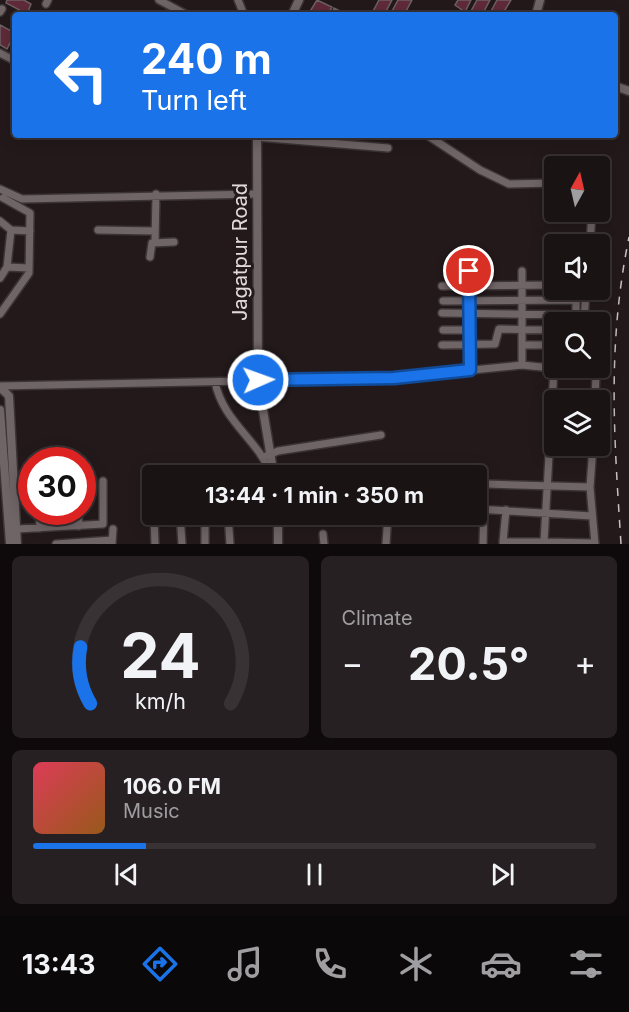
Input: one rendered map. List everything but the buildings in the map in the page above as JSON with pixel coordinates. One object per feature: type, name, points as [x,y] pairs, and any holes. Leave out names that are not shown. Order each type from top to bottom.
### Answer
[{"type":"street","points":[[159,0],[181,12]]},
{"type":"street","name":"Jagatpur Road","points":[[257,138],[258,380],[270,465]]},
{"type":"street","points":[[279,138],[388,148]]},
{"type":"street","points":[[432,138],[480,170],[509,184],[544,183]]},
{"type":"street","points":[[1,197],[22,199],[156,194],[256,194]]},
{"type":"street","points":[[155,243],[156,194]]},
{"type":"street","points":[[0,314],[26,279],[29,268],[30,231],[29,211],[1,197]]},
{"type":"street","points":[[0,221],[11,230],[30,231]]},
{"type":"street","points":[[0,278],[7,267],[11,230]]},
{"type":"street","points":[[98,230],[155,231]]},
{"type":"street","points":[[150,257],[150,245],[174,242]]},
{"type":"street","points":[[7,267],[29,268]]},
{"type":"street","points":[[469,271],[470,370]]},
{"type":"street","points":[[522,271],[522,365]]},
{"type":"street","points":[[442,286],[544,285]]},
{"type":"street","points":[[443,301],[544,300]]},
{"type":"street","points":[[576,300],[576,312]]},
{"type":"street","points":[[442,314],[544,316]]},
{"type":"street","points":[[442,345],[495,344],[500,329],[544,330]]},
{"type":"street","points":[[443,330],[470,330]]},
{"type":"street","points":[[522,345],[544,345]]},
{"type":"street","points":[[0,386],[394,378],[522,365],[544,368]]},
{"type":"street","points":[[544,542],[553,378]]},
{"type":"street","name":"Jagatpur Road","points":[[215,382],[219,399],[267,456]]},
{"type":"street","points":[[0,386],[9,396],[17,544]]},
{"type":"street","points":[[0,410],[10,544]]},
{"type":"street","points":[[267,456],[278,451],[381,435]]},
{"type":"street","points":[[506,510],[503,542],[595,544],[590,487],[592,456]]},
{"type":"street","points":[[16,530],[104,522],[103,481]]},
{"type":"street","points":[[487,484],[590,487]]},
{"type":"street","points":[[487,509],[592,516]]},
{"type":"street","points":[[154,525],[155,544]]},
{"type":"street","points":[[181,525],[182,544]]},
{"type":"street","points":[[205,525],[205,544]]},
{"type":"street","points":[[229,525],[230,544]]},
{"type":"street","points":[[278,525],[278,544]]},
{"type":"street","points":[[386,544],[387,525]]},
{"type":"street","points":[[482,525],[483,544]]},
{"type":"street","points":[[56,544],[112,542],[113,529]]},
{"type":"street","points":[[323,534],[324,544]]},
{"type":"railway","points":[[621,544],[614,391],[617,316],[629,237]]},
{"type":"route","points":[[258,380],[394,378],[470,370],[469,271]]}]
